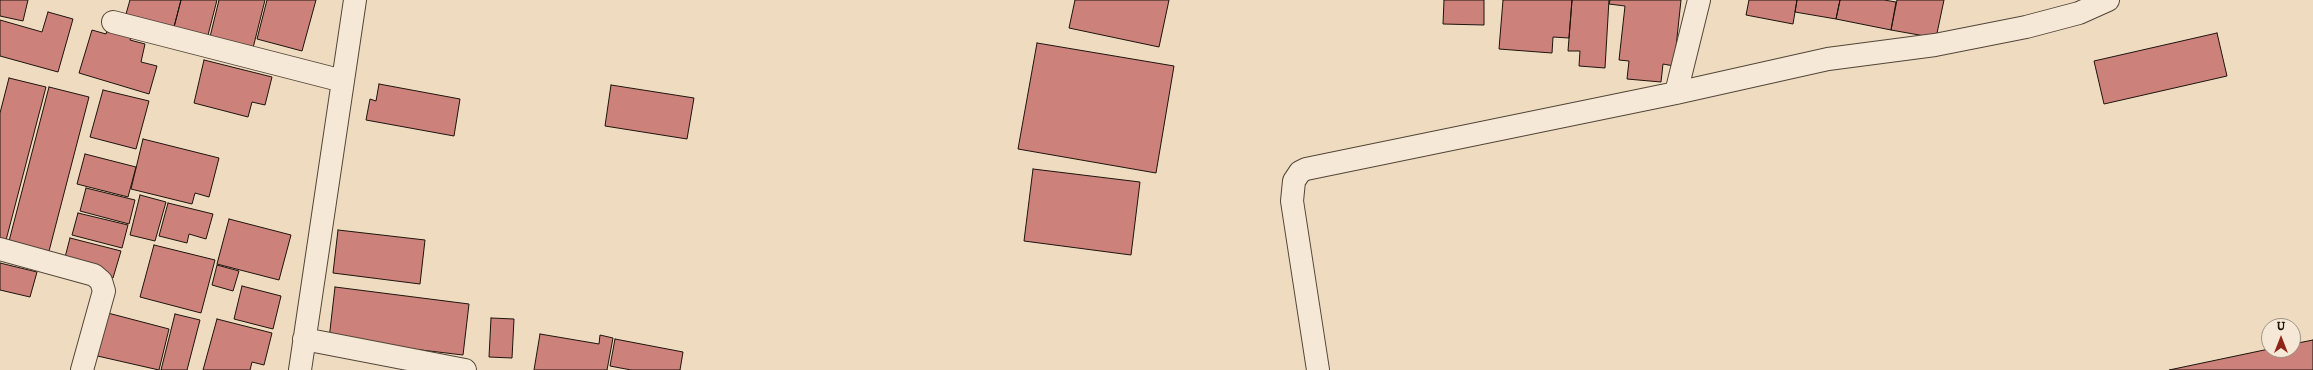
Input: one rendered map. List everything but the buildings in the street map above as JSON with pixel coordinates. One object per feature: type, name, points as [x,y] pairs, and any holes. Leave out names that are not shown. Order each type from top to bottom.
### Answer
[{"type":"street","points":[[300,370],[355,0]]},
{"type":"street","points":[[1676,93],[1699,0]]},
{"type":"street","points":[[1318,370],[1292,201],[1293,186],[1300,172],[1312,166],[1676,93],[1828,59],[1935,45],[2079,13],[2108,0]]},
{"type":"street","points":[[113,22],[343,81]]},
{"type":"street","points":[[0,249],[94,275],[101,281],[104,291],[82,370]]},
{"type":"street","points":[[304,339],[464,370]]}]
